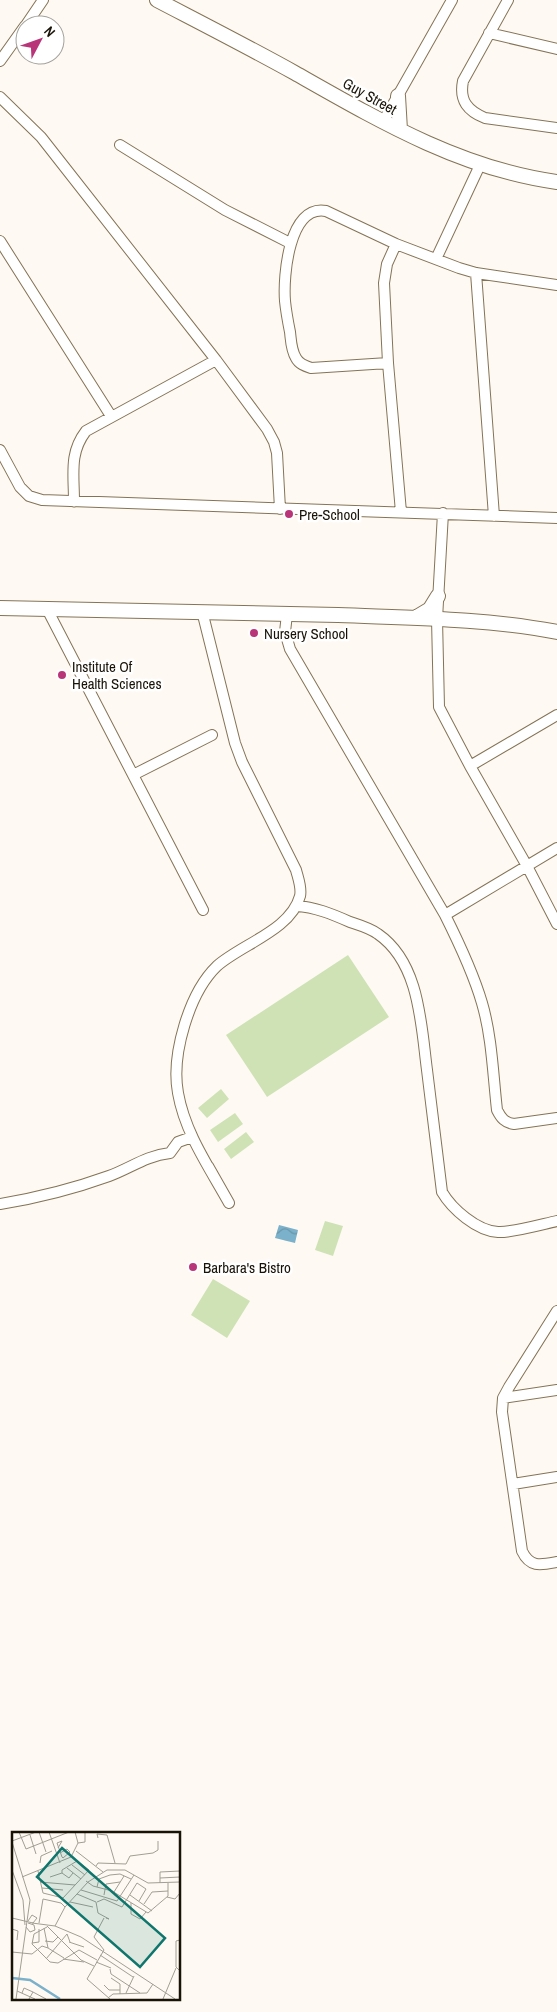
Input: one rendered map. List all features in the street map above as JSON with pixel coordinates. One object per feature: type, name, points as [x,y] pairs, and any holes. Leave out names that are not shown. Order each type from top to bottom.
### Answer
[{"type":"main road","name":"Guy Street","points":[[157,0],[383,122],[434,147],[480,165],[557,182]]},
{"type":"main road","name":"Guy Street","points":[[167,0],[178,10]]},
{"type":"main road","points":[[398,96],[400,130]]},
{"type":"main road","points":[[415,618],[430,609],[438,596]]},
{"type":"main road","points":[[0,608],[202,611],[415,618],[519,626],[557,632]]},
{"type":"street","points":[[33,15],[43,0]]},
{"type":"street","points":[[383,122],[452,0]]},
{"type":"street","points":[[508,0],[463,81],[462,96],[467,107],[474,114],[486,118],[557,128]]},
{"type":"street","points":[[489,33],[557,49]]},
{"type":"street","points":[[0,61],[15,40]]},
{"type":"street","points":[[0,97],[40,137],[216,360],[267,429],[277,453],[280,509]]},
{"type":"street","points":[[120,145],[225,210],[290,243]]},
{"type":"street","points":[[436,259],[480,165]]},
{"type":"street","points":[[388,363],[311,368],[300,363],[292,349],[285,301],[286,267],[290,243],[305,217],[311,212],[326,211],[396,244],[476,273],[557,285]]},
{"type":"street","points":[[0,241],[111,416]]},
{"type":"street","points":[[396,244],[387,264],[384,282],[388,363],[401,512]]},
{"type":"street","points":[[476,273],[494,516]]},
{"type":"street","points":[[74,502],[74,451],[86,430],[216,360]]},
{"type":"street","points":[[0,450],[20,487],[29,496],[42,500],[557,518]]},
{"type":"street","points":[[443,514],[437,619],[439,707],[557,924]]},
{"type":"street","points":[[47,609],[203,910]]},
{"type":"street","points":[[202,611],[235,743],[242,762],[296,870],[300,883],[300,895],[296,906],[281,924],[217,966],[208,977],[194,1003],[181,1040],[176,1076],[181,1108],[192,1137],[229,1203],[208,1166]]},
{"type":"street","points":[[287,614],[285,632],[290,649],[445,915],[460,946],[482,1005],[489,1038],[497,1110],[500,1116],[508,1124],[557,1118]]},
{"type":"street","points":[[470,766],[557,715]]},
{"type":"street","points":[[133,775],[212,735]]},
{"type":"street","points":[[445,915],[557,848]]},
{"type":"street","points":[[296,906],[320,910],[376,932],[393,948],[403,961],[418,1003],[423,1026],[442,1192],[447,1200],[463,1216],[487,1229],[499,1232],[557,1221]]},
{"type":"street","points":[[0,1204],[83,1185],[112,1175],[158,1154],[170,1153],[176,1144],[192,1137]]},
{"type":"street","points":[[557,1311],[503,1398],[502,1412],[522,1552],[526,1560],[539,1565],[557,1562]]},
{"type":"street","points":[[503,1398],[557,1390]]},
{"type":"street","points":[[512,1484],[557,1477]]},
{"type":"green space","points":[[348,955],[389,1017],[267,1097],[226,1035]]},
{"type":"green space","points":[[221,1089],[229,1099],[207,1118],[198,1108]]},
{"type":"green space","points":[[235,1113],[243,1124],[218,1142],[210,1130]]},
{"type":"green space","points":[[246,1132],[254,1142],[231,1159],[224,1149]]},
{"type":"green space","points":[[325,1221],[343,1226],[333,1256],[315,1250]]},
{"type":"green space","points":[[213,1279],[250,1301],[227,1338],[191,1315]]},
{"type":"water","points":[[279,1225],[298,1230],[295,1243],[275,1238]]},
{"type":"place","name":"Pre-School","points":[[289,514]]},
{"type":"place","name":"Nursery School","points":[[254,633]]},
{"type":"place","name":"Institute Of Health Sciences","points":[[62,675]]},
{"type":"place","name":"Barbara's Bistro","points":[[193,1267]]}]
